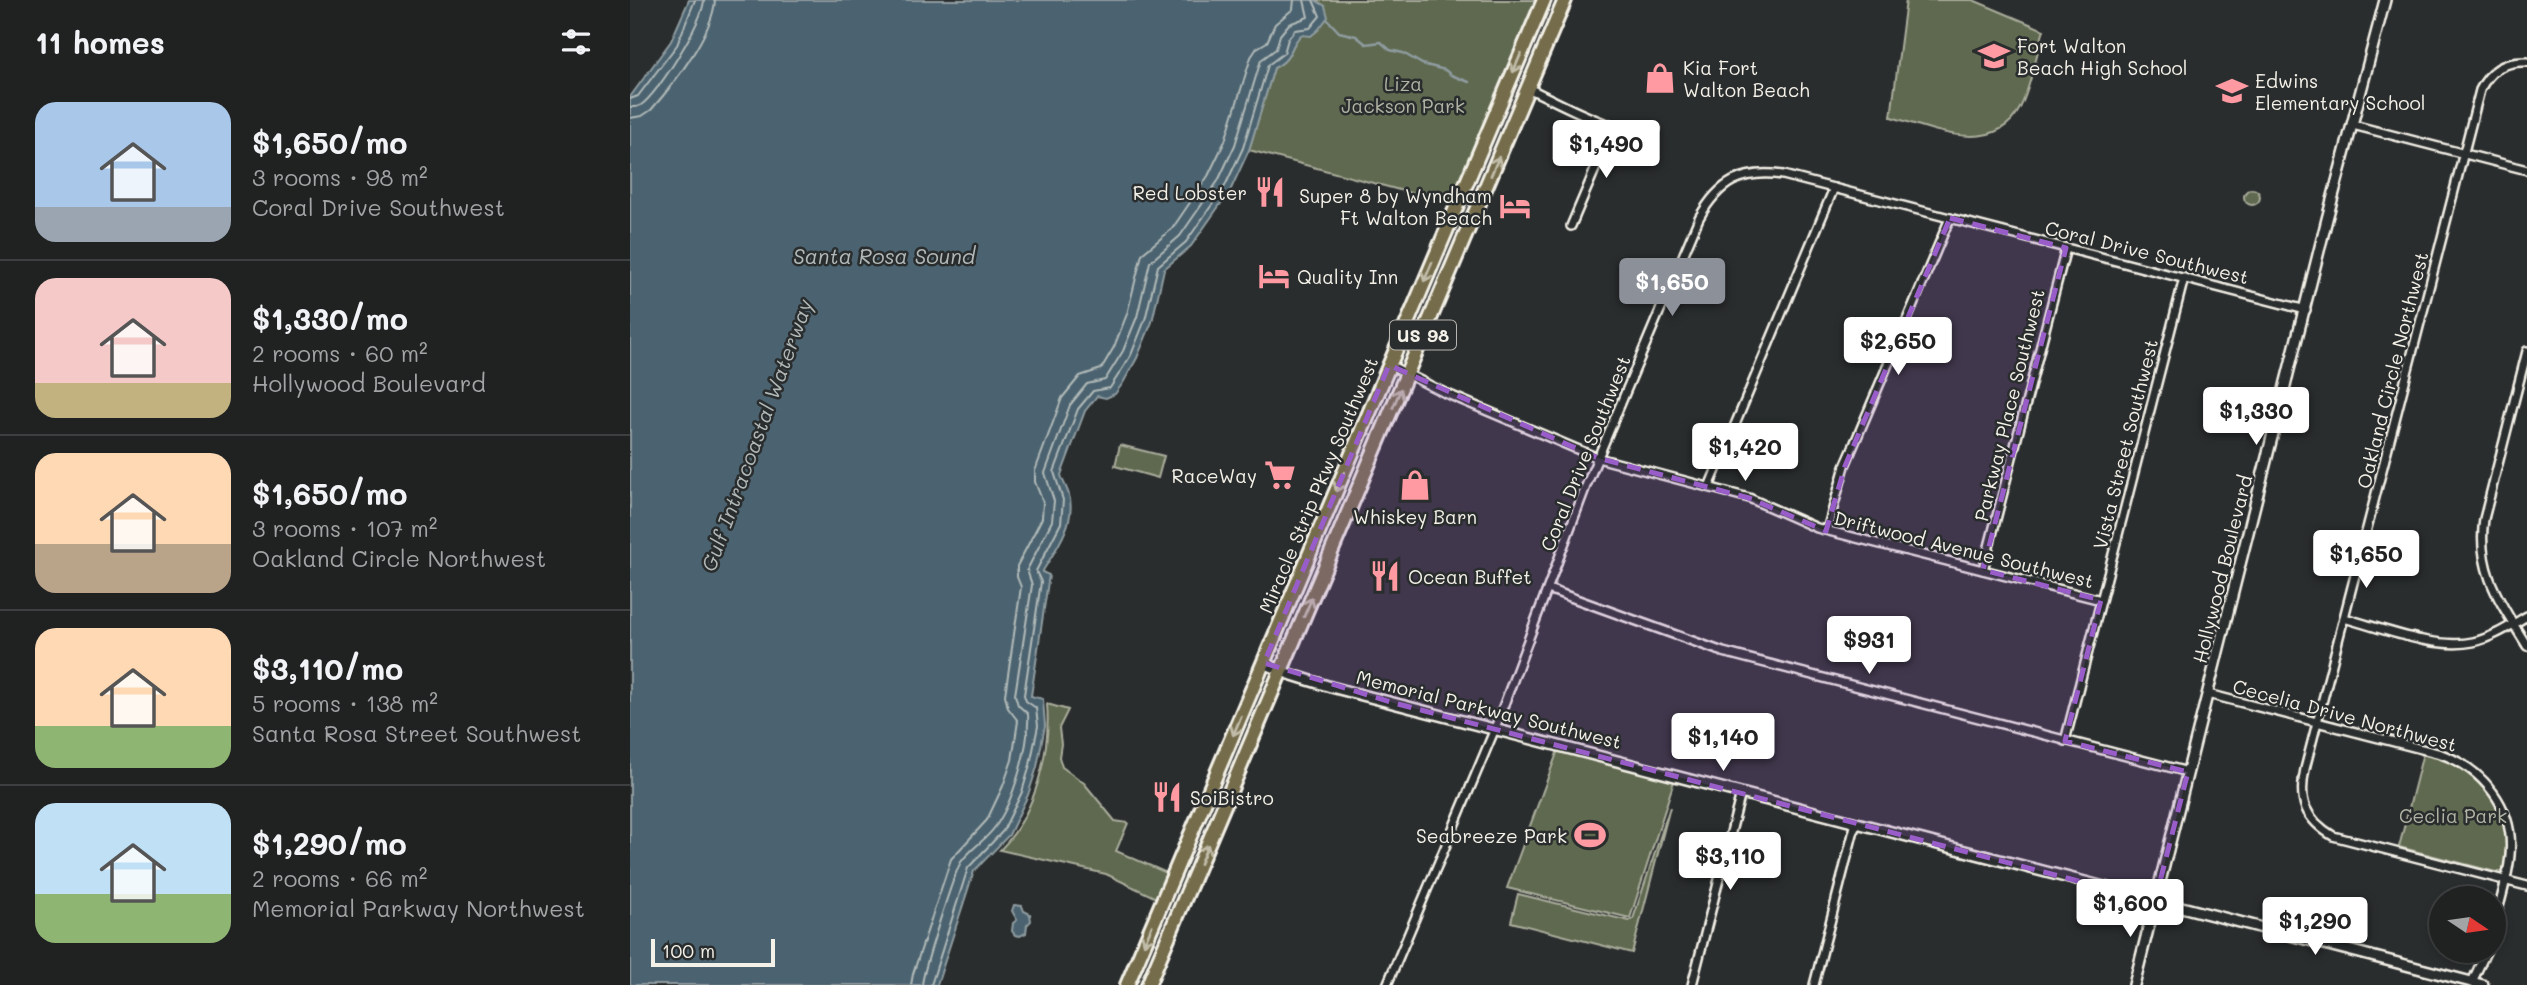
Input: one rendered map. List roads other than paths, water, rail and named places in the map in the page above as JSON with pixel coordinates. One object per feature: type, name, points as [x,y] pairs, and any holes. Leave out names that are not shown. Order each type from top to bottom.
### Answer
[{"type":"highway","name":"Miracle Strip Pkwy Southwest","points":[[1127,985],[1544,0]]},
{"type":"highway","name":"Miracle Strip Pkwy Southwest","points":[[1148,985],[1565,0]]},
{"type":"street","name":"Hollywood Boulevard","points":[[2134,985],[2385,0]]},
{"type":"street","name":"Oakland Circle Northwest","points":[[2527,62],[2514,62],[2500,67],[2484,82],[2480,90],[2317,722],[2302,792],[2306,810],[2320,828],[2337,837],[2527,886]]},
{"type":"street","points":[[1528,88],[1593,119],[1645,132],[1656,129]]},
{"type":"street","points":[[1571,226],[1605,146],[1610,124]]},
{"type":"street","points":[[2353,125],[2527,170]]},
{"type":"street","name":"Coral Drive Southwest","points":[[1387,985],[1495,729],[1598,458],[1693,230],[1708,201],[1731,181],[1760,173],[1783,175],[2306,310]]},
{"type":"street","points":[[1709,487],[1835,188]]},
{"type":"street","points":[[1826,530],[1845,466],[1950,218]]},
{"type":"street","name":"Parkway Place Southwest","points":[[1983,570],[2066,248]]},
{"type":"street","name":"Vista Street Southwest","points":[[2065,741],[2184,278]]},
{"type":"street","points":[[2527,351],[2481,536],[2487,574],[2527,646]]},
{"type":"street","name":"Driftwood Avenue Southwest","points":[[1389,365],[1446,393],[1598,458],[1756,501],[1826,530],[2101,600]]},
{"type":"street","points":[[1548,589],[1723,652],[2188,772]]},
{"type":"street","points":[[2344,618],[2449,643],[2475,642],[2527,616]]},
{"type":"street","name":"Memorial Parkway Southwest","points":[[1264,663],[1331,687],[2483,985]]},
{"type":"street","name":"Cecelia Drive Northwest","points":[[2208,694],[2441,754],[2473,770],[2493,791],[2507,822],[2510,856],[2504,886]]},
{"type":"street","points":[[1692,985],[1741,793]]},
{"type":"street","points":[[1814,985],[1856,822]]},
{"type":"street","points":[[2468,983],[2480,963]]},
{"type":"water","name":"Santa Rosa Sound","points":[[689,0],[1315,0],[1325,6],[1328,17],[1311,36],[1301,35],[1288,57],[1274,68],[1249,150],[1231,189],[1191,246],[1164,269],[1152,322],[1123,383],[1115,394],[1106,398],[1097,396],[1085,411],[1061,475],[1069,495],[1070,515],[1058,546],[1042,572],[1049,575],[1031,696],[1043,699],[1045,726],[1037,767],[1028,795],[1009,835],[974,871],[937,985],[630,985],[630,97],[671,41]]},
{"type":"water","points":[[1014,905],[1022,906],[1024,911],[1030,914],[1031,921],[1027,925],[1026,933],[1020,936],[1012,931],[1013,923],[1017,920],[1012,911]]},
{"type":"waterway","points":[[1327,19],[1339,32],[1356,36],[1366,44],[1381,42],[1390,50],[1403,53],[1422,64],[1445,70],[1469,82]]},
{"type":"place","name":"Fort Walton Beach High School","points":[[1994,56]]},
{"type":"place","name":"Kia Fort Walton Beach","points":[[1660,78]]},
{"type":"place","name":"Edwins Elementary School","points":[[2232,91]]},
{"type":"place","name":"Red Lobster","points":[[1270,192]]},
{"type":"place","name":"Super 8 by Wyndham Ft Walton Beach","points":[[1515,206]]},
{"type":"place","name":"Quality Inn","points":[[1274,276]]},
{"type":"place","name":"RaceWay","points":[[1280,475]]},
{"type":"place","name":"Whiskey Barn","points":[[1415,485]]},
{"type":"place","name":"Ocean Buffet","points":[[1385,576]]},
{"type":"place","name":"SoiBistro","points":[[1167,797]]},
{"type":"place","name":"Seabreeze Park","points":[[1590,835]]},
{"type":"park label","name":"Liza Jackson Park","points":[[1403,94]]},
{"type":"park label","name":"Ceclia Park","points":[[2453,815]]},
{"type":"water label","name":"Gulf Intracoastal Waterway","points":[[756,435]]}]
